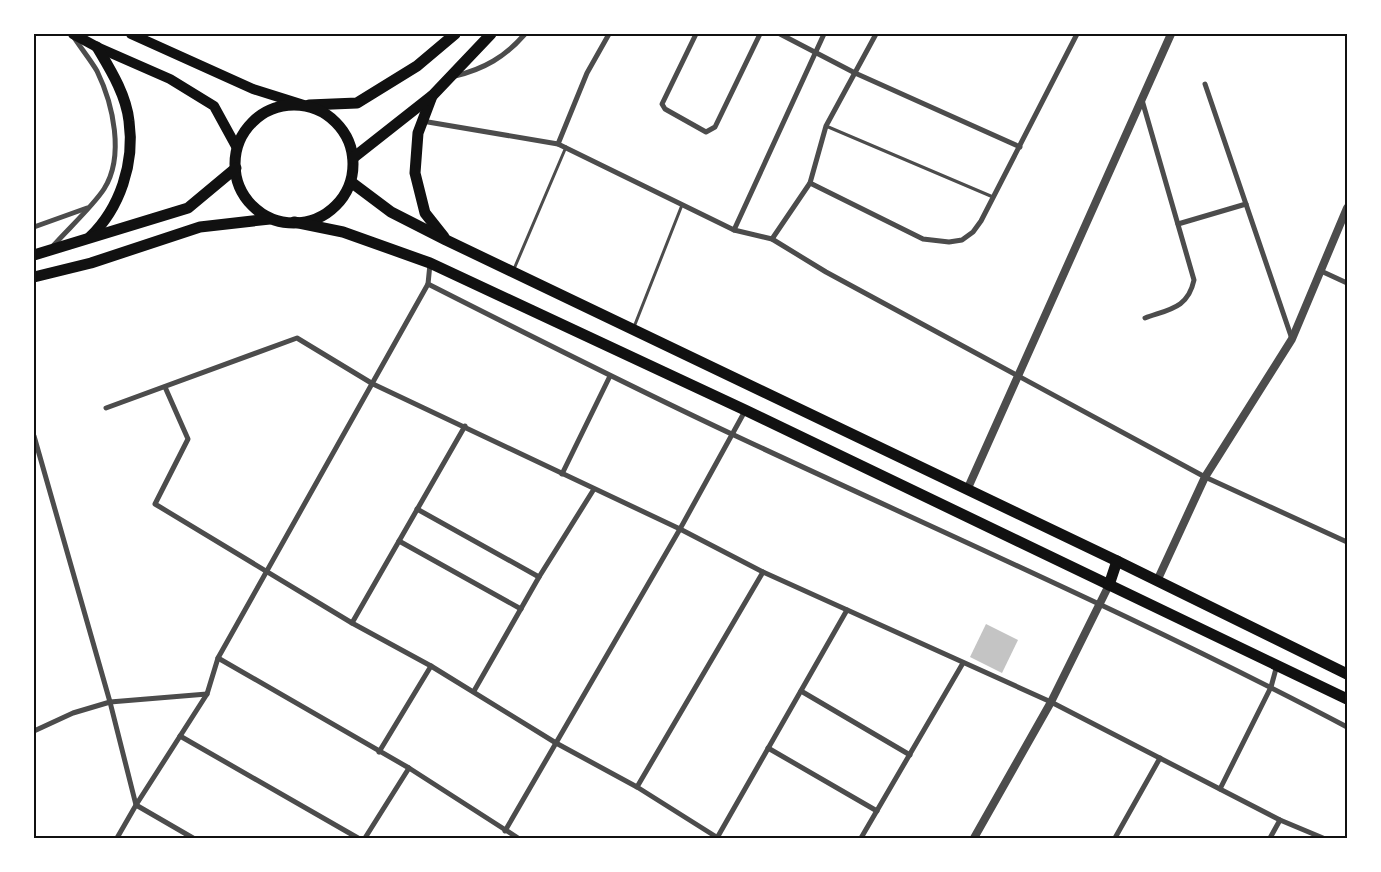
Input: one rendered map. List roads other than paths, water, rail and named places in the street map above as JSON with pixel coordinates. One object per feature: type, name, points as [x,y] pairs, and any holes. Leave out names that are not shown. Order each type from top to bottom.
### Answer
[{"type":"highway","points":[[270,219],[252,204],[241,188],[236,168],[237,148],[247,128],[264,113],[284,105],[307,106],[358,102],[417,66],[455,34]]},
{"type":"highway","points":[[353,158],[433,95],[491,34]]},
{"type":"highway","points":[[87,240],[105,223],[118,200],[126,173],[130,142],[129,120],[122,96],[97,47]]},
{"type":"highway","points":[[433,95],[418,132],[415,173],[425,213],[446,240]]},
{"type":"highway","points":[[294,222],[312,220],[329,212],[342,199],[351,182],[353,158],[346,134],[329,116],[307,106]]},
{"type":"highway","points":[[34,255],[188,208],[236,168]]},
{"type":"highway","points":[[351,182],[391,212],[446,240],[1117,561],[1347,674]]},
{"type":"highway","points":[[34,277],[91,263],[200,227],[270,219],[343,232],[430,263],[745,410],[1347,699]]},
{"type":"highway","points":[[1110,585],[1117,561]]},
{"type":"main road","points":[[72,34],[170,79],[214,106],[237,148]]},
{"type":"main road","points":[[131,34],[253,89],[307,106]]},
{"type":"street","points":[[49,250],[104,188],[114,158],[113,122],[106,93],[96,69],[72,34]]},
{"type":"street","points":[[449,78],[480,70],[515,45],[526,34]]},
{"type":"street","points":[[558,144],[587,73],[609,34]]},
{"type":"street","points":[[696,34],[662,104],[665,109],[706,132],[712,131],[715,127],[760,34]]},
{"type":"street","points":[[780,34],[855,73],[1020,146]]},
{"type":"street","points":[[734,230],[824,34]]},
{"type":"street","points":[[772,239],[810,183],[826,126],[876,34]]},
{"type":"street","points":[[810,183],[923,240],[949,242],[962,240],[973,232],[994,198],[1077,34]]},
{"type":"street","points":[[967,490],[1171,34]]},
{"type":"street","points":[[1205,84],[1292,339]]},
{"type":"street","points":[[1142,99],[1194,280],[1191,293],[1183,304],[1145,318]]},
{"type":"street","points":[[422,121],[558,144],[734,230],[772,239],[826,272],[1017,377],[1205,477],[1347,542]]},
{"type":"street","points":[[1178,224],[1246,204]]},
{"type":"street","points":[[34,227],[87,208]]},
{"type":"street","points":[[1157,581],[1205,477],[1292,339],[1347,208]]},
{"type":"street","points":[[118,838],[136,805],[207,694],[218,658],[428,284],[430,263]]},
{"type":"street","points":[[1321,271],[1347,284]]},
{"type":"street","points":[[428,284],[610,376],[1100,605],[1271,687],[1347,727]]},
{"type":"street","points":[[106,408],[296,338],[373,384],[680,529],[763,572],[1051,702],[1280,820],[1322,838]]},
{"type":"street","points":[[562,474],[610,376]]},
{"type":"street","points":[[165,387],[188,439],[155,504],[352,623],[474,691],[556,744],[637,787],[717,838],[847,610]]},
{"type":"street","points":[[505,831],[680,529],[745,410]]},
{"type":"street","points":[[352,623],[465,426]]},
{"type":"street","points":[[34,436],[110,702],[136,805],[193,838]]},
{"type":"street","points":[[474,691],[539,577],[594,489]]},
{"type":"street","points":[[417,509],[539,577]]},
{"type":"street","points":[[399,541],[521,609]]},
{"type":"street","points":[[637,787],[763,572]]},
{"type":"street","points":[[974,838],[1051,702],[1110,585]]},
{"type":"street","points":[[218,658],[409,768],[518,838]]},
{"type":"street","points":[[861,838],[963,663]]},
{"type":"street","points":[[379,752],[431,666]]},
{"type":"street","points":[[1220,789],[1271,687],[1277,666]]},
{"type":"street","points":[[801,691],[910,755]]},
{"type":"street","points":[[34,731],[73,713],[110,702],[207,694]]},
{"type":"street","points":[[180,736],[358,838]]},
{"type":"street","points":[[768,748],[877,811]]},
{"type":"street","points":[[1115,838],[1160,758]]},
{"type":"street","points":[[365,838],[409,768]]},
{"type":"street","points":[[1270,838],[1280,820]]},
{"type":"lane","points":[[826,126],[994,198]]},
{"type":"lane","points":[[513,272],[566,148]]},
{"type":"lane","points":[[633,330],[682,204]]}]
